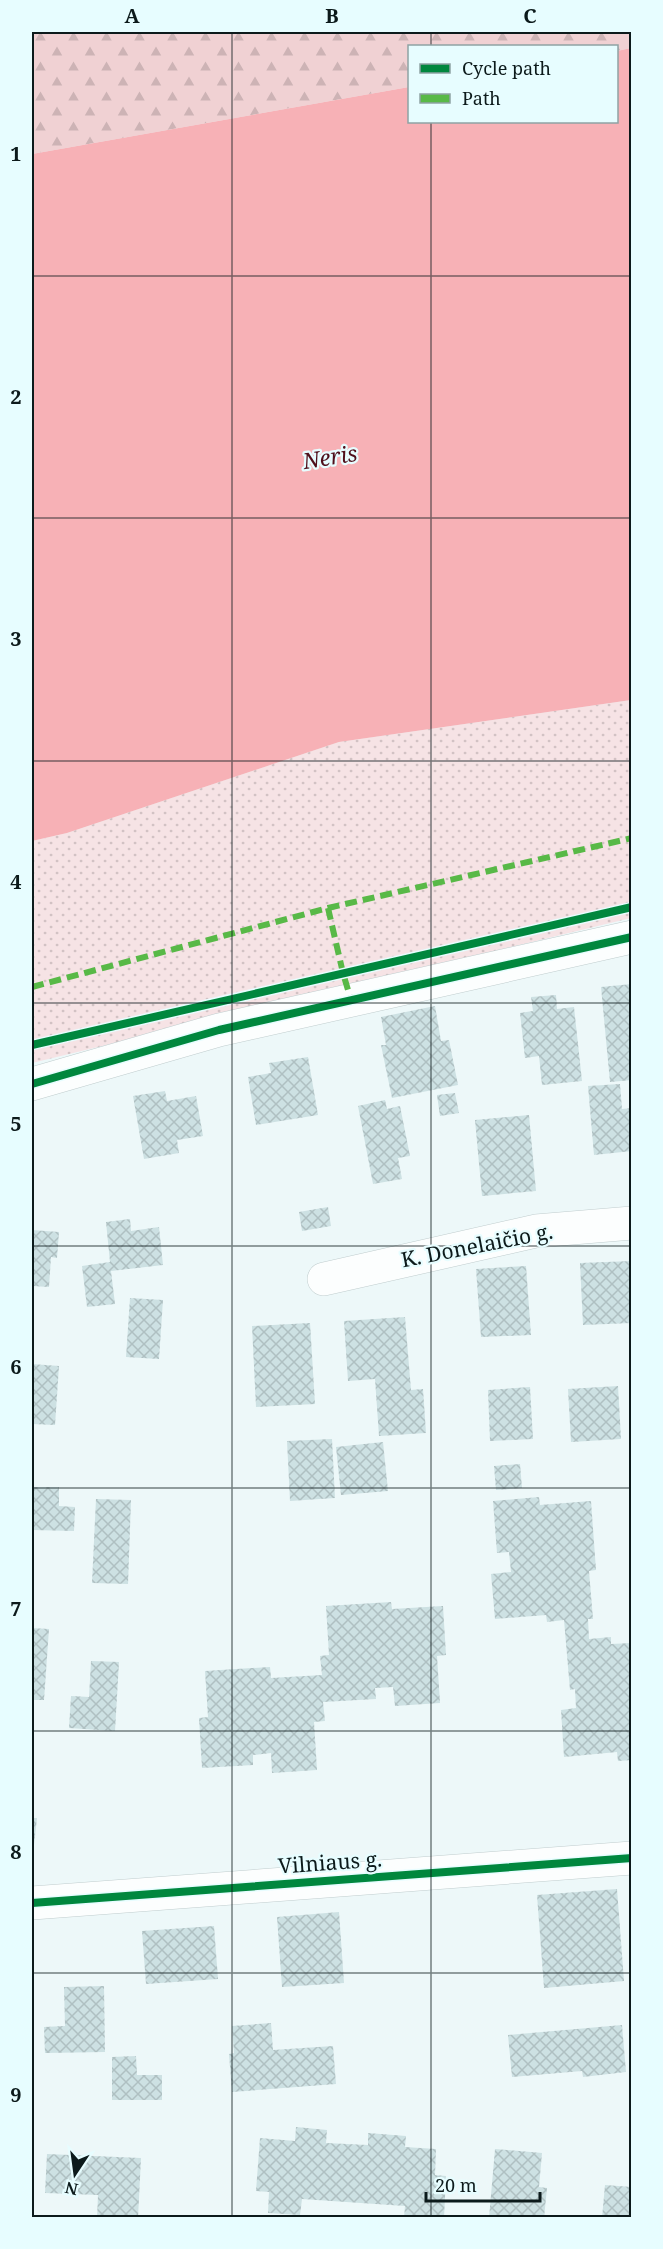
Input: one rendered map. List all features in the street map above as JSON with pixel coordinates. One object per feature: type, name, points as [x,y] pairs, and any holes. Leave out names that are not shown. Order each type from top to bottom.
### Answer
[{"type":"street","points":[[32,1084],[219,1030],[632,937]]},
{"type":"street","name":"K. Donelaičio g.","points":[[324,1279],[536,1231],[632,1223]]},
{"type":"street","name":"Vilniaus g.","points":[[32,1903],[632,1858]]},
{"type":"shaded area","points":[[631,700],[631,918],[32,1063],[32,841],[67,833],[339,742]]},
{"type":"green space","points":[[32,32],[631,32],[631,48],[618,51],[618,45],[408,45],[408,87],[32,154]]},
{"type":"water","name":"Neris","points":[[631,48],[631,700],[339,742],[67,833],[32,841],[32,154],[408,87],[408,123],[618,123],[618,51]]},
{"type":"building","points":[[632,984],[632,1080],[610,1082],[601,987]]},
{"type":"building","points":[[556,995],[557,1009],[574,1007],[582,1081],[542,1085],[539,1056],[525,1058],[520,1013],[533,1011],[531,997]]},
{"type":"building","points":[[435,1006],[441,1041],[449,1040],[458,1085],[392,1098],[381,1045],[386,1045],[381,1017]]},
{"type":"building","points":[[308,1057],[318,1115],[256,1125],[248,1077],[271,1073],[269,1063]]},
{"type":"building","points":[[620,1084],[622,1109],[632,1108],[632,1151],[594,1155],[588,1086]]},
{"type":"building","points":[[165,1091],[167,1101],[196,1096],[203,1136],[177,1140],[179,1153],[144,1159],[133,1096]]},
{"type":"building","points":[[455,1093],[459,1113],[440,1116],[437,1095]]},
{"type":"building","points":[[385,1100],[387,1109],[400,1106],[410,1156],[398,1158],[402,1179],[373,1184],[358,1106]]},
{"type":"building","points":[[529,1115],[536,1191],[482,1196],[475,1120]]},
{"type":"building","points":[[328,1207],[331,1226],[302,1231],[299,1212]]},
{"type":"building","points":[[130,1219],[131,1231],[159,1227],[163,1265],[111,1271],[115,1304],[87,1307],[82,1266],[110,1262],[106,1222]]},
{"type":"building","points":[[32,1230],[59,1232],[57,1258],[51,1257],[49,1287],[32,1286]]},
{"type":"building","points":[[632,1261],[632,1323],[583,1325],[580,1263]]},
{"type":"building","points":[[526,1266],[531,1335],[481,1337],[476,1269]]},
{"type":"building","points":[[130,1298],[163,1300],[159,1359],[126,1357]]},
{"type":"building","points":[[405,1317],[411,1390],[423,1389],[426,1433],[379,1436],[375,1379],[348,1381],[344,1321]]},
{"type":"building","points":[[310,1323],[315,1404],[256,1407],[252,1326]]},
{"type":"building","points":[[32,1364],[59,1366],[55,1425],[32,1424]]},
{"type":"building","points":[[618,1386],[621,1439],[571,1442],[568,1389]]},
{"type":"building","points":[[530,1387],[533,1439],[490,1441],[488,1390]]},
{"type":"building","points":[[332,1439],[335,1498],[290,1501],[287,1441]]},
{"type":"building","points":[[383,1442],[388,1491],[341,1495],[336,1447]]},
{"type":"building","points":[[520,1464],[522,1488],[496,1490],[494,1466]]},
{"type":"building","points":[[33,1487],[59,1487],[59,1506],[75,1507],[74,1531],[32,1530]]},
{"type":"building","points":[[539,1497],[540,1505],[591,1501],[596,1570],[589,1571],[593,1619],[588,1619],[589,1639],[611,1637],[611,1644],[632,1643],[632,1760],[618,1761],[617,1752],[564,1757],[561,1710],[576,1708],[575,1689],[570,1690],[564,1620],[547,1622],[546,1615],[495,1619],[491,1574],[511,1572],[509,1552],[497,1553],[493,1501]]},
{"type":"building","points":[[96,1499],[131,1500],[128,1584],[92,1583]]},
{"type":"building","points":[[391,1602],[392,1609],[443,1606],[446,1655],[437,1656],[440,1703],[395,1706],[393,1687],[375,1688],[376,1699],[323,1702],[325,1721],[314,1722],[317,1770],[272,1773],[271,1753],[253,1755],[253,1765],[202,1768],[199,1718],[208,1717],[205,1671],[270,1667],[271,1678],[322,1675],[320,1656],[329,1655],[326,1606]]},
{"type":"building","points":[[32,1628],[49,1629],[44,1700],[32,1700]]},
{"type":"building","points":[[91,1661],[119,1662],[115,1731],[69,1728],[71,1696],[89,1697]]},
{"type":"building","points":[[32,1818],[37,1818],[34,1845],[32,1845]]},
{"type":"building","points":[[617,1889],[624,1981],[544,1988],[537,1895]]},
{"type":"building","points":[[339,1912],[344,1983],[282,1987],[277,1917]]},
{"type":"building","points":[[214,1926],[218,1979],[146,1984],[142,1931]]},
{"type":"building","points":[[104,1986],[105,2052],[45,2053],[44,2027],[65,2026],[64,1987]]},
{"type":"building","points":[[271,2023],[273,2050],[333,2046],[336,2084],[232,2092],[229,2054],[234,2053],[232,2026]]},
{"type":"building","points":[[622,2025],[626,2072],[583,2077],[582,2071],[512,2077],[508,2035]]},
{"type":"building","points":[[136,2056],[137,2075],[162,2075],[162,2100],[112,2100],[112,2057]]},
{"type":"building","points":[[296,2127],[327,2130],[326,2143],[368,2145],[368,2133],[406,2136],[405,2147],[436,2149],[435,2175],[446,2176],[444,2218],[404,2218],[405,2206],[302,2199],[300,2215],[268,2213],[269,2192],[256,2191],[260,2138],[295,2141]]},
{"type":"building","points":[[495,2149],[542,2153],[539,2187],[547,2188],[544,2218],[489,2218]]},
{"type":"building","points":[[47,2154],[141,2158],[138,2218],[97,2218],[98,2195],[45,2193]]},
{"type":"building","points":[[605,2185],[632,2187],[632,2218],[602,2218]]},
{"type":"marked path","points":[[32,987],[328,908],[632,838]]},
{"type":"marked path","points":[[328,908],[351,1000]]},
{"type":"cycle path","points":[[32,1045],[632,907]]},
{"type":"cycle path","points":[[32,1084],[219,1030],[632,937]]},
{"type":"cycle path","points":[[32,1903],[632,1858]]}]
